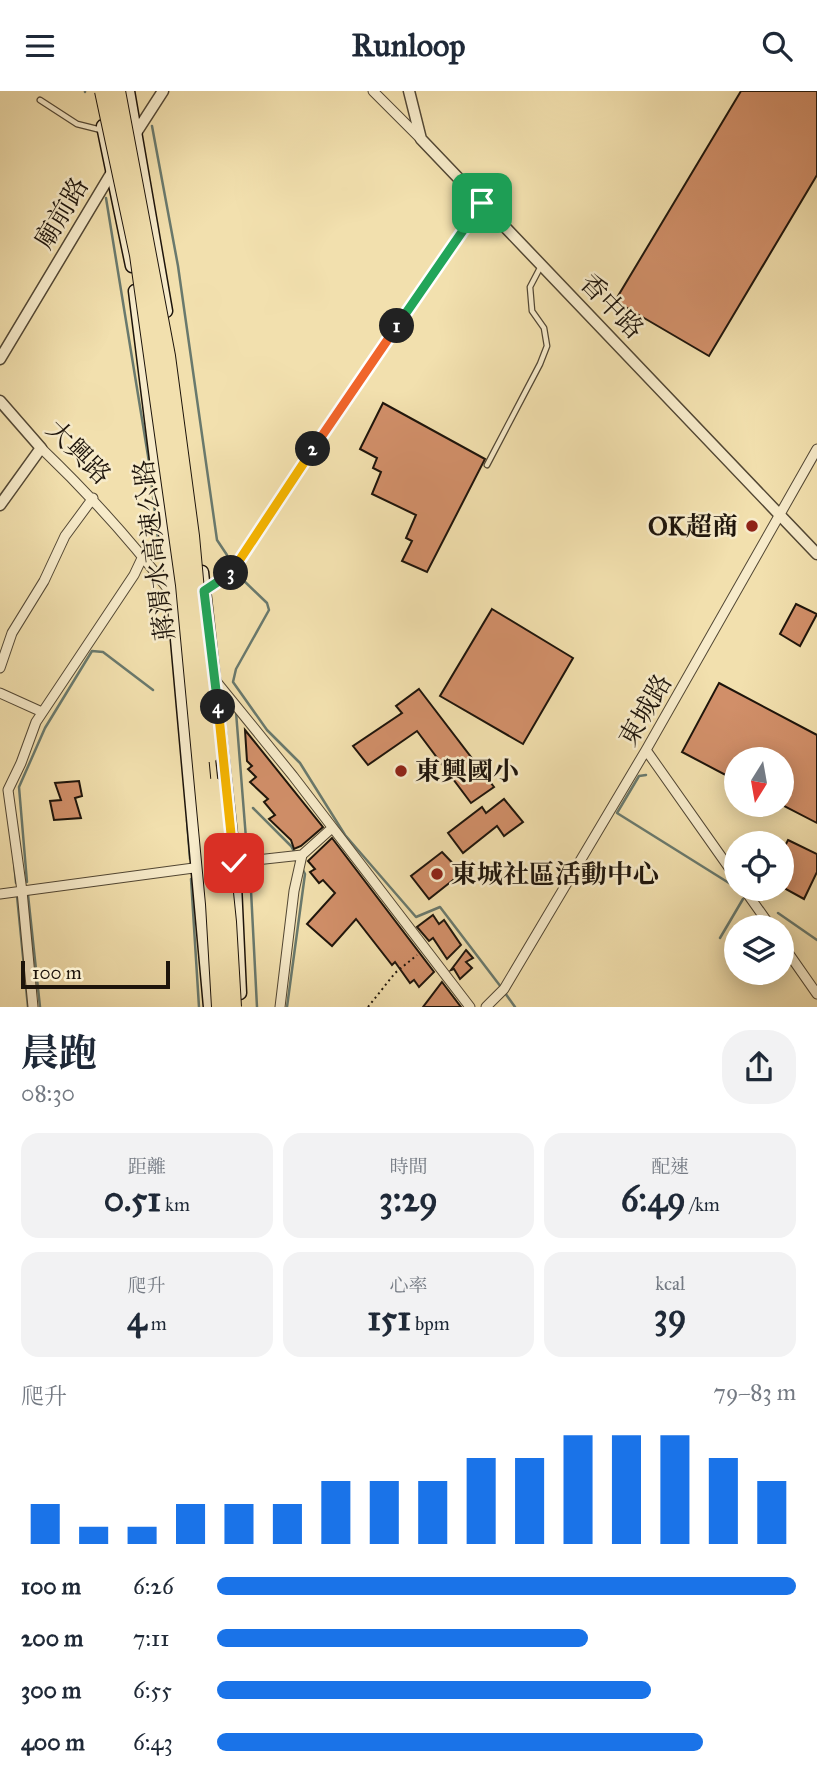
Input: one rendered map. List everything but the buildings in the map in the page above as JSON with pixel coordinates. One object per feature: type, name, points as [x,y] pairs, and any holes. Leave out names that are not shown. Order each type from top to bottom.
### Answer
[{"type":"highway","name":"蔣渭水高速公路","points":[[103,91],[138,255],[184,585],[214,904],[220,1007]]},
{"type":"highway","name":"蔣渭水高速公路","points":[[117,91],[167,356],[191,536],[228,922],[233,1007]]},
{"type":"main road","points":[[97,91],[111,172],[132,263],[161,496],[173,596],[210,1007]]},
{"type":"main road","points":[[128,91],[156,247],[192,495],[215,679],[234,863],[241,1007]]},
{"type":"main road","points":[[161,496],[168,485],[175,482],[182,484],[192,495]]},
{"type":"main road","points":[[189,772],[197,781],[207,784],[224,770]]},
{"type":"street","name":"廟前路","points":[[0,359],[111,172],[163,91]]},
{"type":"street","name":"香中路","points":[[373,91],[817,554]]},
{"type":"street","points":[[409,91],[421,139]]},
{"type":"street","points":[[204,591],[230,574],[482,203]]},
{"type":"street","name":"大興路","points":[[0,401],[41,449],[93,498],[143,556],[173,596],[215,679],[332,828]]},
{"type":"street","points":[[0,505],[41,449]]},
{"type":"street","name":"東城路","points":[[486,1007],[503,991],[646,750],[817,449]]},
{"type":"street","points":[[0,669],[12,633],[44,581],[65,536],[93,498]]},
{"type":"street","points":[[33,1007],[22,891],[8,790],[22,762],[36,722],[100,627],[143,556]]},
{"type":"street","points":[[0,693],[42,712]]},
{"type":"street","points":[[646,750],[724,861]]},
{"type":"street","points":[[0,894],[302,855],[332,828],[470,1007]]},
{"type":"street","points":[[280,1007],[294,891],[302,855]]},
{"type":"street","points":[[794,961],[817,994]]},
{"type":"lane","points":[[40,100],[78,124],[104,130]]},
{"type":"lane","points":[[487,465],[547,347],[544,328],[532,311],[530,287],[541,265]]},
{"type":"path","points":[[368,1007],[395,973],[425,948]]},
{"type":"waterway","points":[[152,126],[178,266],[217,540],[227,555]]},
{"type":"waterway","points":[[106,198],[149,462],[160,557]]},
{"type":"waterway","points":[[240,577],[267,603],[269,610],[236,669],[233,682],[267,730],[300,763],[345,835],[416,917],[440,907],[501,987]]},
{"type":"waterway","points":[[27,882],[19,787],[45,728],[92,651],[103,652],[153,690]]},
{"type":"waterway","points":[[236,712],[247,851]]},
{"type":"waterway","points":[[646,775],[639,776],[617,813],[724,880]]},
{"type":"waterway","points":[[253,808],[291,846],[296,855]]},
{"type":"waterway","points":[[187,820],[190,859]]},
{"type":"waterway","points":[[14,862],[16,883]]},
{"type":"waterway","points":[[287,1007],[305,874],[303,870]]},
{"type":"waterway","points":[[250,871],[257,1007]]},
{"type":"waterway","points":[[191,879],[199,1007]]},
{"type":"waterway","points":[[28,895],[40,1007]]},
{"type":"waterway","points":[[17,896],[28,1007]]},
{"type":"waterway","points":[[720,938],[742,901]]},
{"type":"waterway","points":[[778,913],[817,940]]},
{"type":"waterway","points":[[505,993],[515,1007]]},
{"type":"place","name":"OK超商","points":[[752,526]]},
{"type":"place","name":"東興國小","points":[[401,771]]},
{"type":"place","name":"東城社區活動中心","points":[[437,874]]},
{"type":"route","points":[[234,863],[204,591],[230,574],[482,203]]}]
